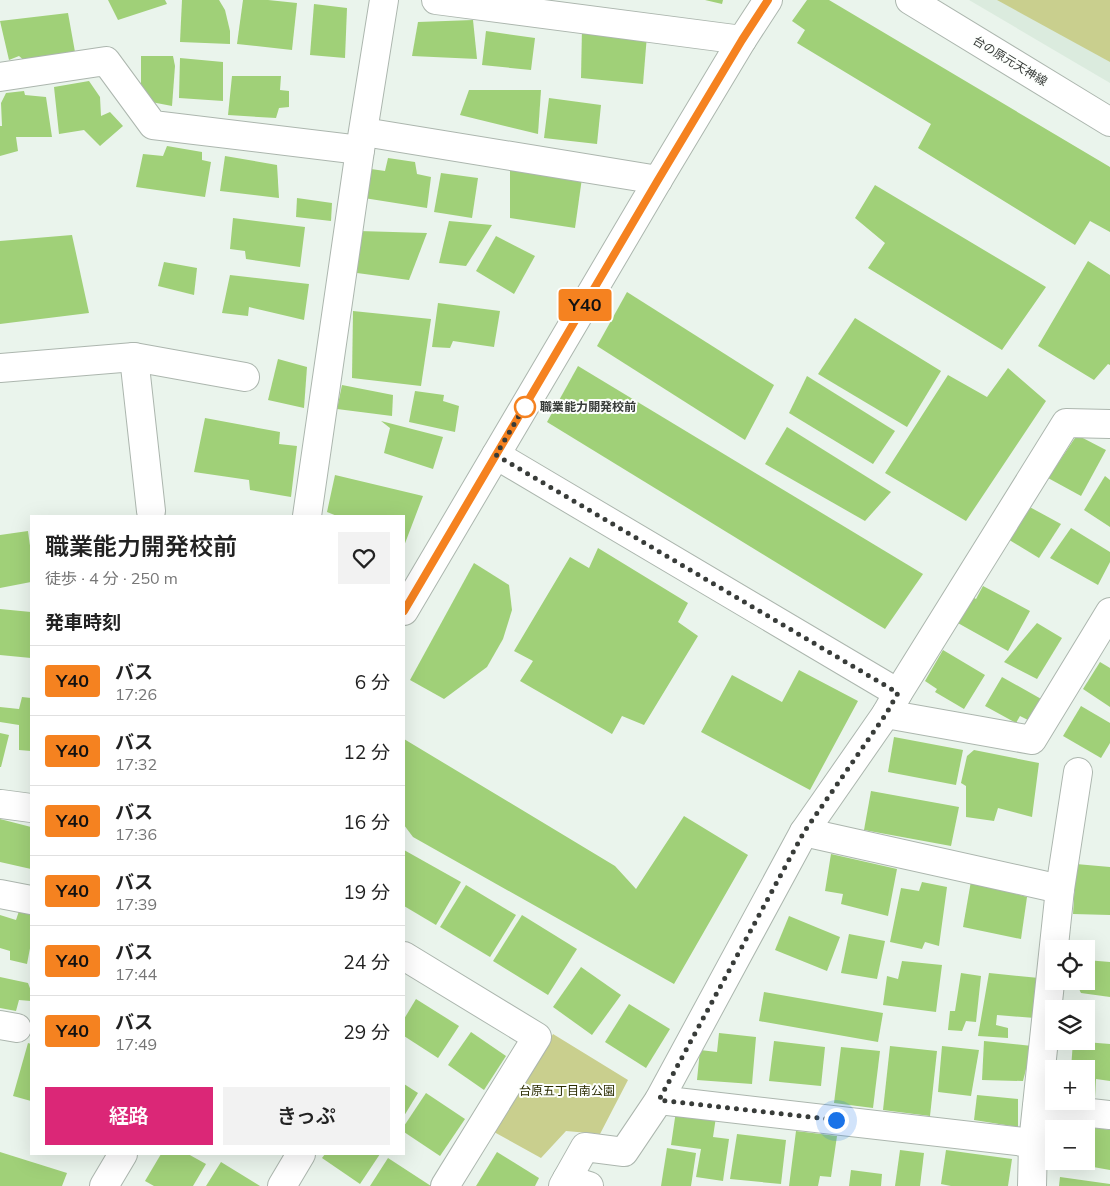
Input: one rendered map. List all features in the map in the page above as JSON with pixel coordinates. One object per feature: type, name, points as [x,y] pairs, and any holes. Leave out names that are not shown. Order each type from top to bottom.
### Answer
[{"type":"street","points":[[307,515],[384,0]]},
{"type":"street","points":[[436,0],[742,40]]},
{"type":"street","points":[[405,609],[658,180],[768,0]]},
{"type":"street","name":"台の原元天神線","points":[[910,0],[1110,122]]},
{"type":"street","points":[[0,77],[106,61],[152,125],[362,140],[658,180]]},
{"type":"street","points":[[0,368],[134,357],[245,377]]},
{"type":"street","points":[[134,357],[151,511]]},
{"type":"street","points":[[573,1184],[584,1147],[624,1152],[659,1100],[804,832],[892,704],[1066,423],[1110,424]]},
{"type":"street","points":[[496,455],[892,704],[1032,740],[1110,612]]},
{"type":"street","points":[[1032,1186],[1033,1143],[1060,889],[1078,772]]},
{"type":"street","points":[[1,804],[30,808]]},
{"type":"street","points":[[804,832],[1060,889]]},
{"type":"street","points":[[0,894],[30,900]]},
{"type":"street","points":[[407,965],[537,1037],[446,1186]]},
{"type":"street","points":[[659,1100],[1033,1143]]},
{"type":"street","points":[[1037,1106],[1110,1115]]},
{"type":"street","points":[[104,1186],[122,1155]]},
{"type":"street","points":[[282,1186],[300,1155]]},
{"type":"shaded area","points":[[969,0],[1110,0],[1110,83]]},
{"type":"green space","points":[[997,0],[1110,0],[1110,62]]},
{"type":"green space","name":"台原五丁目南公園","points":[[553,1034],[628,1080],[600,1134],[566,1131],[541,1158],[494,1132]]},
{"type":"building","points":[[108,0],[165,0],[167,4],[118,20]]},
{"type":"building","points":[[182,0],[219,0],[225,10],[230,31],[230,44],[180,42]]},
{"type":"building","points":[[243,0],[297,3],[292,50],[237,44]]},
{"type":"building","points":[[705,0],[723,0],[722,4]]},
{"type":"building","points":[[807,0],[829,0],[1110,167],[1110,232],[1090,221],[1075,245],[918,148],[931,124],[797,43],[805,30],[792,21]]},
{"type":"building","points":[[314,4],[347,8],[345,58],[310,55]]},
{"type":"building","points":[[68,13],[75,52],[26,62],[19,56],[9,60],[0,21]]},
{"type":"building","points":[[473,20],[477,59],[412,56],[418,22]]},
{"type":"building","points":[[582,28],[647,35],[643,84],[581,78]]},
{"type":"building","points":[[486,31],[535,38],[531,70],[482,65]]},
{"type":"building","points":[[141,56],[173,56],[175,66],[172,106],[141,100]]},
{"type":"building","points":[[180,58],[223,62],[223,101],[179,98]]},
{"type":"building","points":[[232,76],[281,76],[280,90],[289,91],[289,107],[279,108],[276,118],[228,115]]},
{"type":"building","points":[[89,81],[100,97],[101,116],[110,112],[123,126],[100,146],[84,130],[59,134],[54,87]]},
{"type":"building","points":[[469,90],[541,90],[538,134],[460,115]]},
{"type":"building","points":[[24,91],[25,95],[46,97],[52,137],[16,137],[18,151],[0,156],[1,103],[6,93]]},
{"type":"building","points":[[549,98],[601,105],[597,144],[544,138]]},
{"type":"building","points":[[167,146],[202,152],[202,160],[211,162],[205,197],[136,187],[143,154],[163,156]]},
{"type":"building","points":[[225,156],[277,165],[279,198],[220,191]]},
{"type":"building","points":[[388,158],[415,162],[417,174],[431,177],[427,208],[364,198],[371,169],[385,171]]},
{"type":"building","points":[[510,169],[582,178],[575,228],[510,218]]},
{"type":"building","points":[[441,173],[478,178],[472,218],[434,212]]},
{"type":"building","points":[[875,185],[1046,287],[1002,350],[868,268],[885,243],[855,218]]},
{"type":"building","points":[[297,198],[332,203],[331,221],[296,217]]},
{"type":"building","points":[[233,218],[305,227],[300,267],[246,259],[245,251],[230,249]]},
{"type":"building","points":[[449,221],[492,225],[466,266],[439,263]]},
{"type":"building","points":[[359,231],[427,233],[409,280],[357,273]]},
{"type":"building","points":[[72,235],[89,313],[0,324],[0,241]]},
{"type":"building","points":[[496,236],[535,256],[514,294],[476,271]]},
{"type":"building","points":[[1088,261],[1110,275],[1110,365],[1108,364],[1094,380],[1038,346]]},
{"type":"building","points":[[164,262],[197,268],[194,295],[158,286]]},
{"type":"building","points":[[230,275],[309,284],[304,320],[249,307],[248,316],[222,313]]},
{"type":"building","points":[[627,292],[774,385],[745,440],[597,346]]},
{"type":"building","points":[[438,303],[500,311],[494,347],[453,341],[450,348],[432,347]]},
{"type":"building","points":[[353,311],[431,319],[421,386],[352,378]]},
{"type":"building","points":[[855,318],[941,371],[907,427],[818,374]]},
{"type":"building","points":[[278,359],[307,367],[304,408],[268,400]]},
{"type":"building","points":[[578,366],[923,574],[885,629],[547,422]]},
{"type":"building","points":[[1008,368],[1046,401],[966,521],[885,473],[948,375],[987,397]]},
{"type":"building","points":[[807,376],[895,431],[873,464],[789,413]]},
{"type":"building","points":[[342,385],[393,395],[392,416],[337,409]]},
{"type":"building","points":[[415,391],[444,395],[443,401],[459,406],[455,432],[409,422]]},
{"type":"building","points":[[205,418],[280,432],[279,444],[297,446],[291,497],[250,490],[249,480],[194,472]]},
{"type":"building","points":[[381,421],[443,437],[433,469],[384,453],[390,428]]},
{"type":"building","points":[[787,427],[891,492],[865,521],[765,464]]},
{"type":"building","points":[[1077,435],[1106,450],[1081,496],[1048,478]]},
{"type":"building","points":[[335,475],[423,496],[405,543],[405,515],[334,515],[327,512]]},
{"type":"building","points":[[1105,476],[1110,480],[1110,527],[1084,510]]},
{"type":"building","points":[[1026,505],[1061,524],[1039,558],[1006,538]]},
{"type":"building","points":[[1071,528],[1110,552],[1110,562],[1098,585],[1050,558]]},
{"type":"building","points":[[28,531],[30,582],[0,588],[0,535]]},
{"type":"building","points":[[598,548],[688,603],[678,622],[698,636],[644,725],[622,716],[612,734],[520,681],[533,661],[514,651],[570,557],[589,568]]},
{"type":"building","points":[[474,563],[509,585],[512,610],[503,639],[487,667],[444,699],[410,680]]},
{"type":"building","points":[[983,586],[1030,611],[1008,651],[956,622],[971,596],[976,599]]},
{"type":"building","points":[[0,609],[30,612],[30,658],[0,655]]},
{"type":"building","points":[[1037,623],[1062,638],[1037,679],[1004,662]]},
{"type":"building","points":[[943,650],[985,675],[964,709],[935,692],[937,689],[925,681]]},
{"type":"building","points":[[1100,662],[1110,668],[1110,707],[1083,689]]},
{"type":"building","points":[[799,670],[858,701],[810,790],[701,732],[732,675],[782,702]]},
{"type":"building","points":[[1002,677],[1043,700],[1030,721],[1020,716],[1016,723],[985,706]]},
{"type":"building","points":[[22,697],[30,698],[30,751],[19,750],[19,725],[0,722],[0,707],[19,709]]},
{"type":"building","points":[[1081,706],[1110,723],[1110,743],[1101,758],[1063,736]]},
{"type":"building","points":[[0,733],[9,735],[1,767],[0,767]]},
{"type":"building","points":[[894,737],[963,750],[956,785],[888,772]]},
{"type":"building","points":[[405,740],[615,866],[636,889],[684,816],[748,855],[674,984],[413,837],[405,826]]},
{"type":"building","points":[[974,750],[1039,763],[1032,817],[998,808],[994,821],[966,817],[966,786],[961,783],[967,756]]},
{"type":"building","points":[[871,791],[959,807],[951,846],[864,830]]},
{"type":"building","points":[[0,819],[30,827],[30,869],[0,862]]},
{"type":"building","points":[[405,851],[461,882],[436,925],[405,907]]},
{"type":"building","points":[[831,854],[897,869],[888,916],[841,904],[843,894],[825,891]]},
{"type":"building","points":[[1076,864],[1110,867],[1110,915],[1073,914]]},
{"type":"building","points":[[971,881],[1027,897],[1021,939],[963,927]]},
{"type":"building","points":[[922,882],[947,887],[939,946],[925,942],[922,949],[890,942],[901,888],[919,891]]},
{"type":"building","points":[[466,885],[516,915],[490,957],[440,927]]},
{"type":"building","points":[[19,911],[30,914],[30,948],[27,964],[10,960],[10,951],[0,948],[0,915],[16,920]]},
{"type":"building","points":[[522,915],[577,949],[548,995],[493,961]]},
{"type":"building","points":[[789,916],[840,937],[827,971],[775,950]]},
{"type":"building","points":[[849,934],[885,941],[877,979],[841,973]]},
{"type":"building","points":[[902,961],[942,965],[936,1012],[883,1005],[887,976],[898,979]]},
{"type":"building","points":[[1095,961],[1110,962],[1110,997],[1081,993],[1080,990],[1095,990]]},
{"type":"building","points":[[581,967],[621,995],[592,1035],[553,1007]]},
{"type":"building","points":[[961,973],[981,976],[976,1022],[966,1021],[962,1031],[948,1030],[950,1011],[955,1011]]},
{"type":"building","points":[[989,973],[1039,978],[1035,1018],[997,1015],[996,1025],[1008,1028],[1008,1038],[978,1036]]},
{"type":"building","points":[[0,977],[28,983],[30,1001],[19,1000],[16,1011],[0,1008]]},
{"type":"building","points":[[764,992],[883,1013],[878,1042],[759,1021]]},
{"type":"building","points":[[416,999],[459,1026],[438,1058],[405,1037],[405,1017]]},
{"type":"building","points":[[629,1004],[670,1029],[646,1068],[605,1042]]},
{"type":"building","points":[[471,1032],[506,1056],[484,1090],[448,1065]]},
{"type":"building","points":[[719,1033],[756,1037],[752,1084],[697,1080],[700,1050],[717,1052]]},
{"type":"building","points":[[774,1041],[825,1047],[821,1086],[769,1081]]},
{"type":"building","points":[[984,1041],[1032,1046],[1023,1081],[982,1080]]},
{"type":"building","points":[[28,1043],[30,1044],[30,1101],[13,1096]]},
{"type":"building","points":[[1095,1043],[1110,1044],[1110,1081],[1096,1079],[1095,1098],[1095,1060],[1072,1060],[1072,1050],[1095,1050]]},
{"type":"building","points":[[890,1046],[937,1051],[930,1116],[883,1110]]},
{"type":"building","points":[[942,1046],[979,1050],[971,1096],[938,1092]]},
{"type":"building","points":[[841,1047],[880,1051],[873,1108],[834,1103]]},
{"type":"building","points":[[405,1085],[418,1093],[405,1114]]},
{"type":"building","points":[[426,1093],[465,1119],[440,1156],[405,1133],[405,1124]]},
{"type":"building","points":[[977,1095],[1018,1099],[1018,1127],[974,1120]]},
{"type":"building","points":[[676,1111],[716,1117],[713,1137],[729,1139],[723,1181],[696,1177],[701,1149],[671,1145]]},
{"type":"building","points":[[1095,1128],[1110,1130],[1110,1170],[1095,1167]]},
{"type":"building","points":[[796,1131],[837,1136],[831,1177],[820,1176],[818,1186],[789,1186]]},
{"type":"building","points":[[737,1134],[786,1140],[781,1184],[730,1179]]},
{"type":"building","points":[[667,1148],[696,1153],[691,1186],[661,1186]]},
{"type":"building","points":[[900,1150],[924,1153],[920,1186],[895,1186]]},
{"type":"building","points":[[946,1150],[1012,1159],[1008,1186],[951,1186],[941,1184]]},
{"type":"building","points":[[0,1152],[67,1173],[62,1186],[0,1186]]},
{"type":"building","points":[[497,1152],[539,1178],[535,1186],[476,1186]]},
{"type":"building","points":[[160,1155],[190,1155],[206,1164],[193,1186],[154,1186],[145,1181]]},
{"type":"building","points":[[324,1155],[379,1155],[360,1184],[322,1158]]},
{"type":"building","points":[[388,1158],[431,1186],[370,1186]]},
{"type":"building","points":[[221,1162],[260,1186],[206,1186]]},
{"type":"building","points":[[851,1170],[882,1174],[881,1186],[849,1186]]},
{"type":"building","points":[[1060,1177],[1110,1184],[1110,1186],[1059,1186]]},
{"type":"bus line","name":"Y40","points":[[405,609],[658,180],[768,0]]},
{"type":"place","name":"職業能力開発校前","points":[[525,407]]},
{"type":"route","points":[[525,407],[526,404],[496,455],[898,693],[886,714],[804,832],[659,1100],[836,1120]]}]
